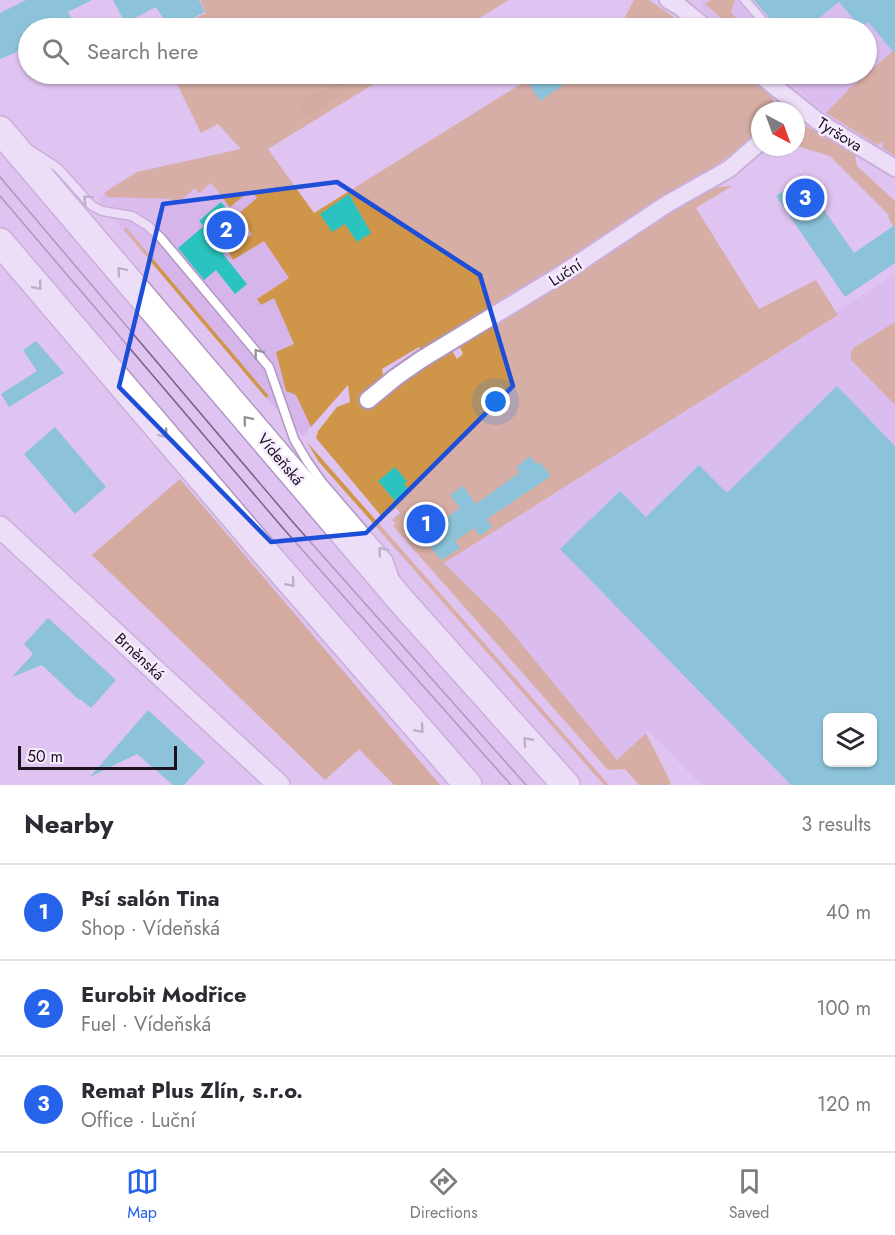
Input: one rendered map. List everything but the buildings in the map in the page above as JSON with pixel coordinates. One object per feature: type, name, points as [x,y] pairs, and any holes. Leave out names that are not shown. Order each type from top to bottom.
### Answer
[{"type":"highway","name":"Vídeňská","points":[[1,131],[405,605],[566,785]]},
{"type":"highway","points":[[0,242],[262,549],[468,785]]},
{"type":"street","points":[[678,2],[695,18]]},
{"type":"street","name":"Tyršova","points":[[769,84],[786,102]]},
{"type":"street","name":"Tyršova","points":[[805,114],[895,168]]},
{"type":"street","name":"Luční","points":[[368,400],[422,359],[562,274],[667,204],[729,169],[751,150]]},
{"type":"street","name":"Brněnská","points":[[0,527],[279,785]]},
{"type":"lane","points":[[745,0],[760,18]]},
{"type":"lane","points":[[1,131],[58,168],[91,205],[102,211],[132,216],[148,226],[201,284],[268,367],[294,439],[321,481],[388,559],[405,605]]},
{"type":"highlighted area","points":[[337,182],[480,275],[513,386],[366,533],[271,542],[119,387],[163,204]]},
{"type":"shaded area","points":[[200,0],[509,0],[479,18],[195,18],[206,13]]},
{"type":"shaded area","points":[[634,0],[649,0],[675,18],[624,18]]},
{"type":"shaded area","points":[[703,0],[895,0],[895,156],[826,113],[791,84],[877,84],[877,18],[713,18],[701,8]]},
{"type":"shaded area","points":[[711,0],[735,0],[731,12],[736,18],[721,18],[705,4]]},
{"type":"shaded area","points":[[893,51],[895,54],[895,156],[883,148],[883,143],[877,145],[826,113],[855,84],[877,84],[877,65]]},
{"type":"shaded area","points":[[177,84],[374,84],[268,149],[314,213],[521,84],[761,84],[771,94],[773,102],[751,102],[751,137],[734,153],[632,221],[423,353],[419,347],[382,369],[384,380],[450,347],[457,359],[463,354],[458,343],[688,198],[717,187],[732,186],[696,208],[759,309],[816,280],[838,315],[444,563],[501,619],[617,760],[646,733],[671,783],[669,785],[639,785],[625,769],[608,770],[393,526],[396,524],[392,520],[400,513],[396,508],[383,518],[316,438],[318,431],[337,407],[350,402],[348,385],[311,427],[296,395],[286,391],[276,352],[294,344],[274,298],[261,305],[257,299],[289,278],[264,241],[233,260],[229,253],[252,234],[237,215],[257,198],[251,190],[230,207],[211,183],[199,193],[195,188],[176,204],[170,199],[107,197],[104,193],[137,172],[241,149],[218,124],[201,133]]},
{"type":"shaded area","points":[[331,84],[344,84],[346,87],[344,95],[336,98],[311,117],[300,108],[303,98],[328,90]]},
{"type":"shaded area","points":[[805,125],[855,155],[857,166],[895,201],[895,230],[889,215],[830,156],[805,148]]},
{"type":"shaded area","points":[[260,145],[348,384],[303,436],[266,398],[98,200],[111,187],[137,172]]},
{"type":"shaded area","points":[[126,227],[268,397],[266,398],[124,230]]},
{"type":"shaded area","points":[[895,274],[895,356],[867,375],[895,405],[895,785],[701,785],[648,731],[617,760],[501,619],[444,563],[838,315],[836,312]]},
{"type":"shaded area","points":[[895,322],[895,405],[851,360],[851,352],[853,348]]},
{"type":"shaded area","points":[[307,442],[609,785],[604,785],[319,462]]},
{"type":"shaded area","points":[[180,479],[440,785],[394,785],[359,749],[325,780],[92,555]]},
{"type":"tram line","points":[[0,177],[291,520],[526,785]]},
{"type":"tram line","points":[[0,196],[282,527],[511,785]]},
{"type":"place","name":"Remat Plus Zlín, s.r.o.","points":[[805,198]]},
{"type":"place","name":"Eurobit Modřice","points":[[226,230]]},
{"type":"place","name":"Psí salón Tina","points":[[426,524]]}]
